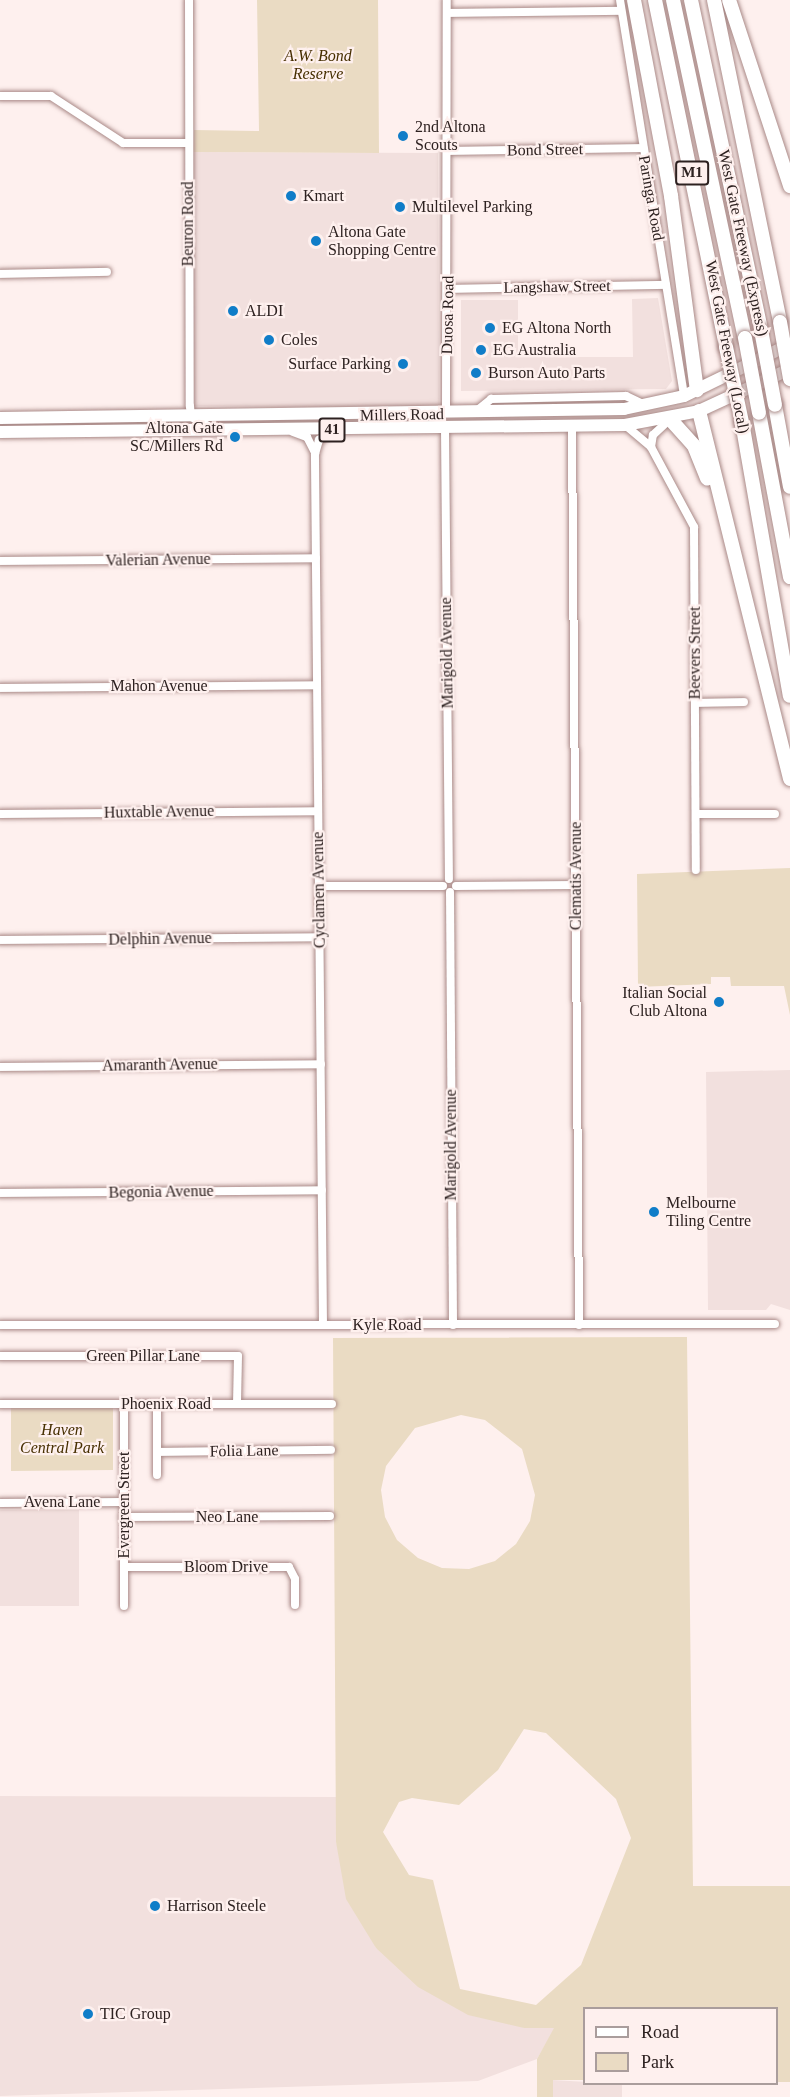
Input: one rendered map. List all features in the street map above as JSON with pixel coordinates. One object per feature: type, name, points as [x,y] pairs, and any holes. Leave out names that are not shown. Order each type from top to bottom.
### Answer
[{"type":"highway","points":[[634,0],[671,196],[690,393]]},
{"type":"highway","name":"West Gate Freeway (Local)","points":[[656,0],[742,422],[790,696]]},
{"type":"highway","name":"West Gate Freeway (Express)","points":[[673,0],[745,338],[790,577]]},
{"type":"highway","name":"West Gate Freeway (Express)","points":[[691,0],[761,330],[790,487]]},
{"type":"highway","points":[[714,0],[790,379]]},
{"type":"highway","points":[[729,0],[790,186]]},
{"type":"highway","points":[[699,411],[790,779]]},
{"type":"highway","points":[[670,419],[694,446],[742,592]]},
{"type":"main road","name":"Millers Road","points":[[0,418],[446,415],[645,405],[690,393],[790,344]]},
{"type":"main road","name":"Millers Road","points":[[0,432],[625,425],[670,419],[699,411],[790,369]]},
{"type":"main road","points":[[690,393],[699,411]]},
{"type":"main road","points":[[445,428],[446,415]]},
{"type":"street","name":"Beuron Road","points":[[189,0],[191,417]]},
{"type":"street","name":"Duosa Road","points":[[446,415],[449,288],[447,0]]},
{"type":"street","name":"Paringa Road","points":[[620,0],[642,148],[674,333],[690,393]]},
{"type":"street","points":[[447,13],[621,11]]},
{"type":"street","points":[[0,96],[51,96],[123,143],[189,143]]},
{"type":"street","name":"Bond Street","points":[[448,151],[642,148]]},
{"type":"street","points":[[0,274],[107,272]]},
{"type":"street","name":"Langshaw Street","points":[[449,288],[666,285]]},
{"type":"street","points":[[191,417],[219,430]]},
{"type":"street","points":[[651,447],[653,435],[670,419]]},
{"type":"street","name":"Beevers Street","points":[[625,425],[651,447],[694,527],[696,870]]},
{"type":"street","name":"Clematis Avenue","points":[[572,427],[579,1325]]},
{"type":"street","name":"Marigold Avenue","points":[[445,428],[449,879]]},
{"type":"street","points":[[288,430],[307,437],[315,454]]},
{"type":"street","points":[[315,454],[320,440],[336,430]]},
{"type":"street","name":"Cyclamen Avenue","points":[[315,454],[323,1325]]},
{"type":"street","name":"Valerian Avenue","points":[[0,561],[316,558]]},
{"type":"street","name":"Mahon Avenue","points":[[0,688],[317,685]]},
{"type":"street","points":[[695,703],[744,702]]},
{"type":"street","name":"Huxtable Avenue","points":[[0,814],[318,811]]},
{"type":"street","points":[[696,814],[775,814]]},
{"type":"street","points":[[442,886],[449,879],[456,886]]},
{"type":"street","points":[[319,886],[442,886],[450,892],[456,886],[576,885]]},
{"type":"street","name":"Marigold Avenue","points":[[450,892],[453,1326]]},
{"type":"street","name":"Delphin Avenue","points":[[0,940],[319,937]]},
{"type":"street","name":"Amaranth Avenue","points":[[0,1067],[321,1064]]},
{"type":"street","name":"Begonia Avenue","points":[[0,1193],[322,1190]]},
{"type":"street","name":"Kyle Road","points":[[0,1325],[775,1324]]},
{"type":"street","name":"Green Pillar Lane","points":[[0,1356],[238,1356],[237,1404]]},
{"type":"street","name":"Phoenix Road","points":[[0,1404],[332,1404]]},
{"type":"street","name":"Evergreen Street","points":[[124,1404],[124,1606]]},
{"type":"street","points":[[157,1404],[157,1474]]},
{"type":"street","name":"Folia Lane","points":[[157,1452],[331,1450]]},
{"type":"street","name":"Avena Lane","points":[[0,1503],[123,1502]]},
{"type":"street","name":"Neo Lane","points":[[123,1517],[330,1516]]},
{"type":"street","name":"Bloom Drive","points":[[124,1567],[289,1567],[295,1579],[295,1605]]},
{"type":"shaded area","name":"Altona Gate Shopping Centre","points":[[193,152],[438,153],[439,408],[193,406]]},
{"type":"shaded area","points":[[658,298],[672,381],[666,389],[461,391],[461,300],[518,300],[518,357],[633,357],[632,299]]},
{"type":"shaded area","points":[[790,1070],[790,1310],[771,1304],[766,1310],[708,1310],[706,1072]]},
{"type":"shaded area","points":[[0,1510],[79,1510],[79,1606],[0,1606]]},
{"type":"shaded area","points":[[0,1796],[336,1797],[336,1842],[376,1948],[524,2028],[555,2028],[537,2059],[478,2081],[0,2096]]},
{"type":"shaded area","points":[[552,2080],[583,2082],[583,2085],[622,2085],[622,2097],[553,2097]]},
{"type":"green space","name":"A.W. Bond Reserve","points":[[257,0],[378,0],[379,153],[193,152],[194,130],[259,131]]},
{"type":"green space","points":[[790,868],[790,1015],[784,986],[731,986],[730,977],[711,977],[711,984],[638,987],[637,874]]},
{"type":"green space","points":[[687,1337],[693,1886],[790,1886],[790,2082],[778,2082],[778,2007],[583,2007],[583,2080],[553,2080],[553,2097],[537,2097],[537,2059],[554,2028],[524,2028],[468,2015],[418,1987],[376,1948],[346,1899],[336,1842],[333,1338]],"holes":[[[461,1415],[485,1420],[522,1449],[535,1495],[530,1521],[516,1544],[495,1561],[469,1569],[442,1568],[418,1558],[397,1540],[385,1517],[381,1490],[386,1466],[415,1428]],[[524,1729],[546,1733],[616,1799],[631,1838],[581,1965],[536,2005],[460,1989],[433,1880],[409,1875],[383,1832],[399,1802],[412,1798],[459,1805],[498,1770]]]},
{"type":"green space","name":"Haven Central Park","points":[[11,1408],[113,1408],[113,1470],[11,1471]]},
{"type":"place","name":"2nd Altona Scouts","points":[[403,136]]},
{"type":"place","name":"Kmart","points":[[291,196]]},
{"type":"place","name":"Multilevel Parking","points":[[400,207]]},
{"type":"place","name":"Altona Gate Shopping Centre","points":[[316,241]]},
{"type":"place","name":"ALDI","points":[[233,311]]},
{"type":"place","name":"EG Altona North","points":[[490,328]]},
{"type":"place","name":"Coles","points":[[269,340]]},
{"type":"place","name":"EG Australia","points":[[481,350]]},
{"type":"place","name":"Surface Parking","points":[[403,364]]},
{"type":"place","name":"Burson Auto Parts","points":[[476,373]]},
{"type":"place","name":"Altona Gate SC/Millers Rd","points":[[235,437]]},
{"type":"place","name":"Italian Social Club Altona","points":[[719,1002]]},
{"type":"place","name":"Melbourne Tiling Centre","points":[[654,1212]]},
{"type":"place","name":"Harrison Steele","points":[[155,1906]]},
{"type":"place","name":"TIC Group","points":[[88,2014]]}]
